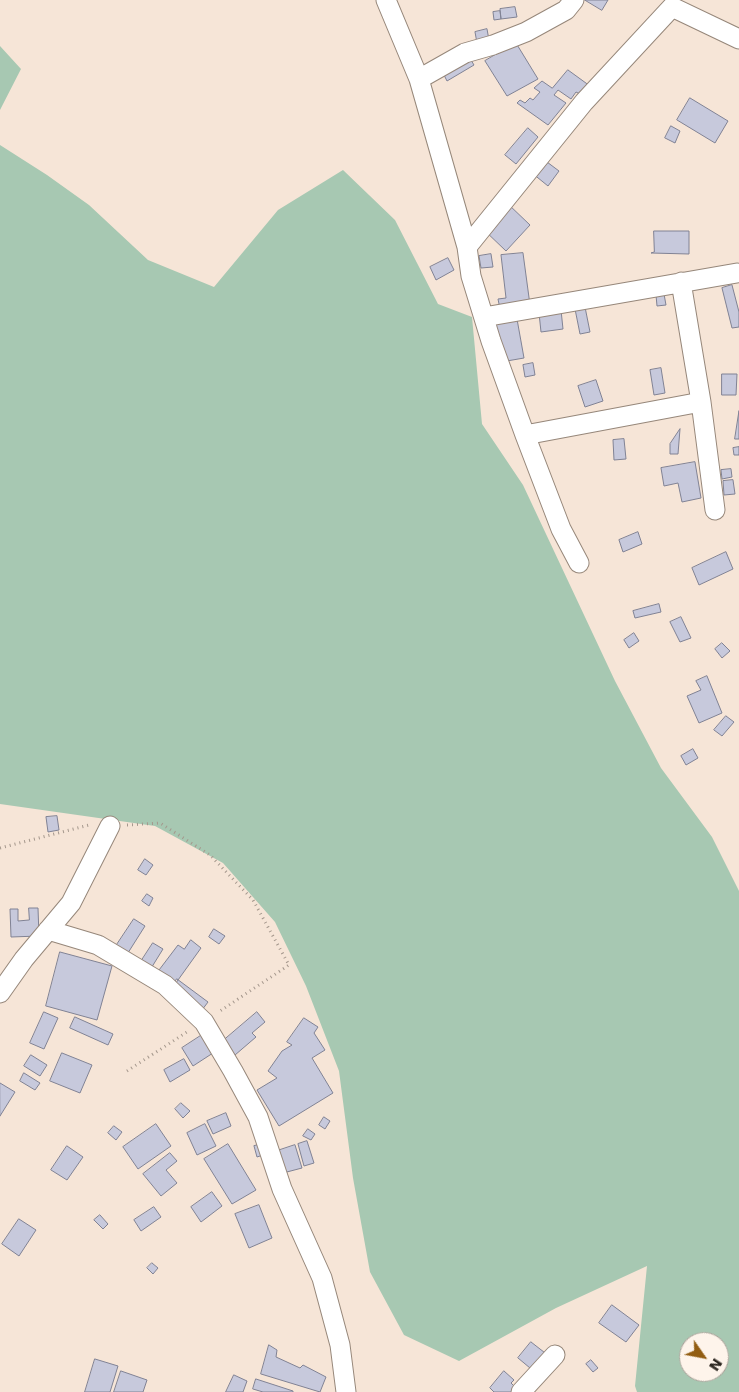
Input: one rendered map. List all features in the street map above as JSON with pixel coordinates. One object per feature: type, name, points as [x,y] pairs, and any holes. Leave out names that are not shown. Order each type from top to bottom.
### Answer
[{"type":"street","points":[[386,0],[419,79],[467,247],[471,276],[484,317],[560,529],[579,563]]},
{"type":"street","points":[[419,79],[465,53],[493,45],[526,32],[566,10],[574,0]]},
{"type":"street","points":[[467,247],[584,102],[676,4],[739,39]]},
{"type":"street","points":[[484,317],[737,273]]},
{"type":"street","points":[[681,282],[701,402],[715,510]]},
{"type":"street","points":[[525,435],[701,402]]},
{"type":"street","points":[[0,993],[24,959],[71,902],[110,826]]},
{"type":"street","points":[[48,930],[98,945],[165,985],[204,1022],[258,1118],[282,1189],[322,1278],[340,1345],[346,1392]]},
{"type":"street","points":[[521,1392],[556,1355]]},
{"type":"path","points":[[0,848],[87,825],[110,826],[160,823],[210,856],[253,900],[288,965],[204,1022],[126,1071]]},
{"type":"green space","points":[[0,46],[21,69],[0,110]]},
{"type":"green space","points":[[0,145],[89,205],[148,260],[214,287],[278,210],[343,170],[395,220],[438,304],[472,317],[482,424],[523,485],[615,681],[661,768],[712,837],[739,891],[739,1392],[637,1392],[635,1386],[647,1266],[556,1308],[459,1361],[404,1335],[370,1272],[353,1178],[339,1071],[306,986],[275,922],[223,863],[155,826],[0,804]]},
{"type":"building","points":[[585,0],[608,0],[602,10]]},
{"type":"building","points":[[515,7],[517,17],[501,19],[500,9]]},
{"type":"building","points":[[500,11],[501,19],[494,20],[493,12]]},
{"type":"building","points":[[487,29],[489,40],[477,43],[475,32]]},
{"type":"building","points":[[516,43],[538,79],[507,96],[485,61]]},
{"type":"building","points":[[469,57],[474,65],[447,81],[443,73]]},
{"type":"building","points":[[568,70],[590,86],[582,95],[576,92],[571,99],[558,90],[554,95],[566,103],[548,125],[517,103],[520,100],[525,103],[530,98],[533,100],[540,92],[534,88],[542,81],[552,88]]},
{"type":"building","points":[[690,98],[728,121],[715,143],[677,120]]},
{"type":"building","points":[[671,126],[680,131],[675,143],[665,138]]},
{"type":"building","points":[[528,128],[538,137],[516,164],[505,155]]},
{"type":"building","points":[[543,159],[559,171],[548,186],[532,173]]},
{"type":"building","points":[[507,203],[530,225],[506,251],[482,228]]},
{"type":"building","points":[[654,231],[689,231],[689,254],[651,253],[654,252]]},
{"type":"building","points":[[523,253],[530,305],[500,309],[498,299],[506,298],[501,255]]},
{"type":"building","points":[[491,254],[493,267],[481,268],[479,256]]},
{"type":"building","points":[[448,258],[454,270],[436,280],[430,267]]},
{"type":"building","points":[[732,285],[739,312],[739,327],[732,328],[722,288]]},
{"type":"building","points":[[664,294],[666,305],[657,306],[656,295]]},
{"type":"building","points":[[584,302],[590,332],[580,334],[574,304]]},
{"type":"building","points":[[561,310],[563,329],[541,332],[539,313]]},
{"type":"building","points":[[517,319],[524,358],[501,362],[494,323]]},
{"type":"building","points":[[533,363],[535,375],[525,377],[523,365]]},
{"type":"building","points":[[661,368],[665,393],[654,395],[650,370]]},
{"type":"building","points":[[722,374],[737,374],[736,395],[722,395]]},
{"type":"building","points":[[596,380],[603,401],[585,407],[578,386]]},
{"type":"building","points":[[739,411],[739,439],[735,439]]},
{"type":"building","points":[[680,429],[678,454],[670,454],[670,444]]},
{"type":"building","points":[[624,439],[626,459],[614,460],[613,440]]},
{"type":"building","points":[[739,447],[739,455],[734,455],[733,448]]},
{"type":"building","points":[[695,462],[701,498],[682,502],[678,483],[664,486],[661,468]]},
{"type":"building","points":[[731,469],[732,477],[722,479],[721,470]]},
{"type":"building","points":[[733,480],[735,494],[724,495],[723,481]]},
{"type":"building","points":[[638,532],[642,544],[623,552],[619,540]]},
{"type":"building","points":[[726,552],[733,569],[699,585],[692,568]]},
{"type":"building","points":[[659,604],[661,612],[635,618],[633,611]]},
{"type":"building","points":[[681,617],[691,638],[680,642],[670,622]]},
{"type":"building","points":[[634,633],[639,641],[629,648],[624,640]]},
{"type":"building","points":[[722,643],[730,651],[722,658],[715,649]]},
{"type":"building","points":[[707,676],[722,713],[699,723],[687,696],[701,690],[696,681]]},
{"type":"building","points":[[726,716],[734,722],[722,736],[714,730]]},
{"type":"building","points":[[693,749],[698,758],[686,765],[681,756]]},
{"type":"building","points":[[57,816],[59,830],[48,832],[46,817]]},
{"type":"building","points":[[145,859],[153,865],[146,875],[138,870]]},
{"type":"building","points":[[147,894],[153,898],[149,906],[142,901]]},
{"type":"building","points":[[29,908],[38,908],[39,936],[11,937],[10,909],[18,909],[18,921],[29,920]]},
{"type":"building","points":[[134,919],[145,926],[126,956],[114,949]]},
{"type":"building","points":[[214,929],[225,936],[219,944],[209,937]]},
{"type":"building","points":[[191,940],[201,948],[173,987],[156,974],[178,945],[184,949]]},
{"type":"building","points":[[153,943],[163,949],[150,970],[140,963]]},
{"type":"building","points":[[60,952],[112,966],[97,1020],[46,1006]]},
{"type":"building","points":[[177,979],[208,1002],[202,1010],[171,987]]},
{"type":"building","points":[[44,1012],[58,1018],[44,1049],[30,1043]]},
{"type":"building","points":[[257,1012],[265,1022],[252,1033],[256,1037],[235,1055],[223,1041]]},
{"type":"building","points":[[75,1017],[113,1034],[108,1045],[70,1028]]},
{"type":"building","points":[[304,1018],[318,1027],[314,1033],[325,1050],[312,1058],[333,1093],[279,1126],[257,1090],[277,1078],[268,1071],[282,1051],[292,1045],[287,1042]]},
{"type":"building","points":[[202,1035],[213,1053],[193,1066],[182,1048]]},
{"type":"building","points":[[62,1053],[92,1065],[80,1093],[50,1081]]},
{"type":"building","points":[[31,1055],[47,1065],[40,1076],[24,1066]]},
{"type":"building","points":[[184,1059],[190,1070],[170,1082],[164,1070]]},
{"type":"building","points":[[24,1073],[40,1083],[35,1090],[20,1081]]},
{"type":"building","points":[[0,1083],[15,1092],[0,1116]]},
{"type":"building","points":[[181,1103],[190,1111],[183,1118],[175,1109]]},
{"type":"building","points":[[226,1113],[231,1126],[213,1134],[207,1121]]},
{"type":"building","points":[[324,1117],[330,1121],[325,1129],[319,1125]]},
{"type":"building","points":[[156,1124],[171,1146],[138,1169],[123,1147]]},
{"type":"building","points":[[205,1124],[216,1146],[197,1155],[187,1133]]},
{"type":"building","points":[[114,1126],[122,1132],[116,1140],[108,1133]]},
{"type":"building","points":[[308,1129],[315,1134],[311,1140],[303,1136]]},
{"type":"building","points":[[307,1141],[314,1163],[304,1166],[298,1144]]},
{"type":"building","points":[[228,1144],[256,1190],[232,1204],[204,1159]]},
{"type":"building","points":[[263,1144],[266,1154],[257,1157],[254,1146]]},
{"type":"building","points":[[295,1145],[302,1168],[283,1173],[277,1151]]},
{"type":"building","points":[[67,1146],[83,1157],[67,1180],[51,1170]]},
{"type":"building","points":[[170,1153],[177,1161],[166,1170],[177,1183],[161,1196],[143,1174]]},
{"type":"building","points":[[212,1192],[222,1206],[201,1222],[191,1207]]},
{"type":"building","points":[[259,1205],[272,1238],[249,1248],[235,1214]]},
{"type":"building","points":[[154,1207],[161,1217],[141,1231],[134,1220]]},
{"type":"building","points":[[100,1215],[108,1224],[103,1229],[94,1220]]},
{"type":"building","points":[[19,1219],[36,1230],[19,1256],[2,1244]]},
{"type":"building","points":[[152,1263],[158,1268],[153,1274],[147,1268]]},
{"type":"building","points":[[612,1305],[639,1325],[626,1342],[599,1323]]},
{"type":"building","points":[[531,1342],[549,1356],[536,1373],[518,1358]]},
{"type":"building","points":[[269,1345],[277,1350],[276,1357],[300,1368],[303,1365],[326,1377],[320,1392],[261,1374]]},
{"type":"building","points":[[95,1359],[118,1366],[110,1392],[85,1392]]},
{"type":"building","points":[[591,1360],[598,1368],[593,1372],[586,1364]]},
{"type":"building","points":[[121,1371],[147,1380],[143,1392],[114,1392]]},
{"type":"building","points":[[504,1371],[514,1380],[511,1383],[519,1392],[494,1392],[490,1388]]},
{"type":"building","points":[[234,1375],[247,1381],[243,1392],[226,1392]]},
{"type":"building","points":[[256,1379],[293,1392],[263,1392],[253,1389]]}]
